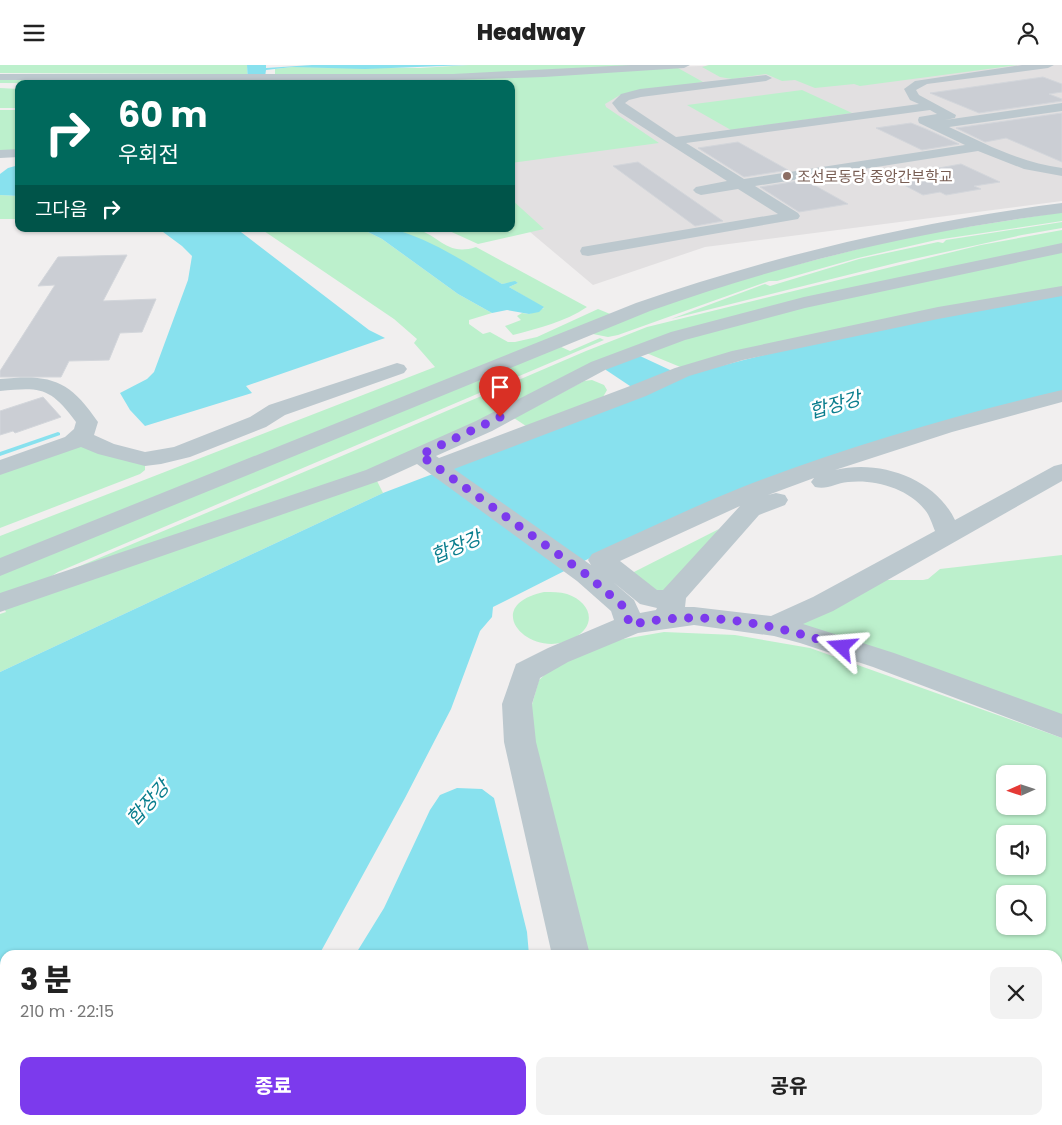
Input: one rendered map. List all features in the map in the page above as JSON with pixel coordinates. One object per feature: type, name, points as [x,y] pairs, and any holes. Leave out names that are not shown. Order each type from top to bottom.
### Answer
[{"type":"street","points":[[0,77],[493,76],[684,65],[725,86]]},
{"type":"street","points":[[974,119],[950,115],[914,97],[910,89],[926,81],[1048,65]]},
{"type":"street","points":[[588,251],[792,217],[622,109],[618,103],[620,100],[631,95],[725,86],[766,78]]},
{"type":"street","points":[[673,141],[932,106]]},
{"type":"street","points":[[936,125],[1062,107]]},
{"type":"street","points":[[950,115],[924,120],[1030,167],[1051,172],[1062,172]]},
{"type":"street","points":[[701,190],[982,146]]},
{"type":"street","points":[[0,164],[11,154]]},
{"type":"street","points":[[0,568],[696,287],[862,243],[1025,212],[1062,208]]},
{"type":"street","points":[[432,464],[484,426],[598,366],[678,336],[728,321],[804,303],[1062,248]]},
{"type":"street","points":[[0,603],[374,475],[432,464],[638,391],[682,372],[739,355],[883,324],[1062,291]]},
{"type":"street","points":[[79,437],[106,449],[145,459],[161,457],[182,452],[258,422],[277,410],[397,369]]},
{"type":"street","points":[[0,385],[40,383],[60,393],[78,408],[87,422],[85,432],[73,442],[0,467]]},
{"type":"street","points":[[1062,396],[977,418],[811,471],[749,502],[601,560],[650,598],[670,609],[694,616],[774,626],[810,635],[1062,726]]},
{"type":"street","points":[[432,464],[587,575],[624,607],[630,625]]},
{"type":"street","points":[[811,471],[889,478],[906,485],[935,506],[949,534]]},
{"type":"street","points":[[774,626],[823,604],[1062,471]]},
{"type":"street","points":[[670,609],[673,595],[749,502],[844,475]]},
{"type":"street","points":[[570,950],[520,742],[517,703],[527,673],[558,655],[670,609]]},
{"type":"shaded area","name":"조선로동당 중앙간부학교","points":[[729,65],[1062,65],[1062,201],[705,247],[593,285],[515,219],[515,150],[596,104],[670,67]]},
{"type":"green space","points":[[0,65],[247,65],[248,80],[215,80],[219,74],[0,73]]},
{"type":"green space","points":[[469,65],[661,65],[483,75],[275,75],[275,69],[292,67],[420,68]]},
{"type":"green space","points":[[709,65],[1018,65],[860,86],[854,84],[815,88],[795,80],[782,81],[766,74],[732,79],[720,77],[702,67]]},
{"type":"green space","points":[[678,68],[703,82],[620,95],[605,104],[606,107],[659,143],[515,162],[515,80],[286,80]]},
{"type":"green space","points":[[0,79],[71,80],[15,80],[15,83],[0,83]]},
{"type":"green space","points":[[0,88],[15,89],[15,108],[0,108]]},
{"type":"green space","points":[[802,90],[852,113],[731,130],[687,105]]},
{"type":"green space","points":[[0,110],[15,110],[15,151],[0,152]]},
{"type":"green space","points":[[0,195],[15,196],[15,219],[0,219]]},
{"type":"green space","points":[[515,203],[544,229],[478,244],[452,232],[515,232]]},
{"type":"green space","points":[[1062,212],[1062,221],[936,240],[858,258],[777,281],[769,281],[618,335],[608,337],[588,333],[698,290],[909,236]]},
{"type":"green space","points":[[1062,222],[1062,228],[900,262],[671,319],[765,284],[770,286],[859,259],[938,242],[943,243],[946,240]]},
{"type":"green space","points":[[1062,230],[1062,246],[676,334],[364,475],[61,574],[586,351],[647,327],[981,245]]},
{"type":"green space","points":[[265,232],[368,232],[382,239],[458,294],[492,313],[469,320],[469,324],[483,334],[490,332],[508,342],[537,337],[598,309],[615,316],[0,563],[0,536],[435,367],[414,343],[417,339],[394,319]]},
{"type":"green space","points":[[398,232],[423,232],[443,244],[457,249],[476,247],[587,307],[561,321],[513,335],[505,326],[521,320],[517,316],[522,313],[529,314],[544,308],[509,287],[518,283],[502,284],[432,246]]},
{"type":"green space","points":[[1062,251],[1062,288],[690,371],[644,352],[799,308]]},
{"type":"green space","points":[[600,338],[604,340],[58,572],[31,589],[0,599],[0,573],[559,346],[570,351]]},
{"type":"green space","points":[[592,380],[604,385],[607,390],[603,397],[526,426],[514,418],[584,381]]},
{"type":"green space","points":[[77,444],[145,461],[145,470],[140,474],[0,528],[0,471]]},
{"type":"green space","points":[[375,477],[383,493],[0,672],[0,614],[6,612],[3,606]]},
{"type":"green space","points":[[719,529],[664,596],[628,575]]},
{"type":"green space","points":[[1062,555],[1062,717],[802,627],[802,623],[881,580],[923,580],[928,579],[940,569]]},
{"type":"green space","points":[[544,592],[567,594],[582,602],[586,608],[589,620],[582,633],[574,638],[558,643],[542,643],[528,638],[518,629],[513,619],[515,608],[525,599]]},
{"type":"green space","points":[[664,632],[735,635],[810,648],[1062,738],[1062,950],[583,950],[533,754],[531,708],[539,680],[551,669],[612,641]]},
{"type":"water","points":[[247,65],[266,65],[266,68],[312,65],[469,65],[365,69],[292,67],[266,70],[265,80],[248,80]]},
{"type":"water","points":[[15,166],[15,196],[0,195],[0,174],[8,168]]},
{"type":"water","points":[[163,232],[241,232],[369,330],[385,338],[246,386],[252,393],[145,426],[130,410],[120,393],[147,379],[154,372],[188,280],[192,256]]},
{"type":"water","points":[[368,232],[402,232],[421,239],[435,245],[502,284],[515,281],[518,283],[509,287],[544,307],[539,312],[529,314],[507,310],[492,313],[458,294],[382,239]]},
{"type":"water","name":"합장강","points":[[1062,295],[1062,393],[953,422],[594,556],[493,607],[492,617],[480,631],[451,709],[405,798],[322,950],[0,950],[0,672],[383,493],[642,394],[606,370],[605,366],[640,356],[683,376],[824,341]]},
{"type":"water","points":[[457,788],[482,789],[494,798],[527,932],[529,950],[358,950],[384,908],[430,810],[440,795]]},
{"type":"building","points":[[1043,77],[1062,84],[1062,92],[1049,94],[1062,99],[1062,101],[979,113],[930,93]]},
{"type":"building","points":[[1062,113],[1062,162],[1006,138],[985,142],[956,128]]},
{"type":"building","points":[[911,123],[959,144],[922,150],[876,128]]},
{"type":"building","points":[[738,142],[788,170],[744,177],[698,148]]},
{"type":"building","points":[[638,162],[723,221],[695,226],[613,166]]},
{"type":"building","points":[[961,164],[1000,182],[974,186],[981,189],[946,195],[940,192],[923,195],[889,177]]},
{"type":"building","points":[[805,180],[848,204],[799,212],[760,187]]},
{"type":"building","points":[[127,255],[103,301],[156,299],[142,332],[120,333],[109,360],[69,361],[61,377],[0,377],[0,371],[55,285],[38,286],[58,257]]},
{"type":"building","points":[[43,397],[61,417],[15,433],[13,431],[0,435],[0,411]]},
{"type":"waterway","points":[[0,454],[58,434]]},
{"type":"place","name":"조선로동당 중앙간부학교","points":[[787,176]]},
{"type":"route","points":[[500,417],[420,455],[587,575],[624,607],[630,625],[652,620],[694,616],[774,626],[810,635],[842,647]]}]
